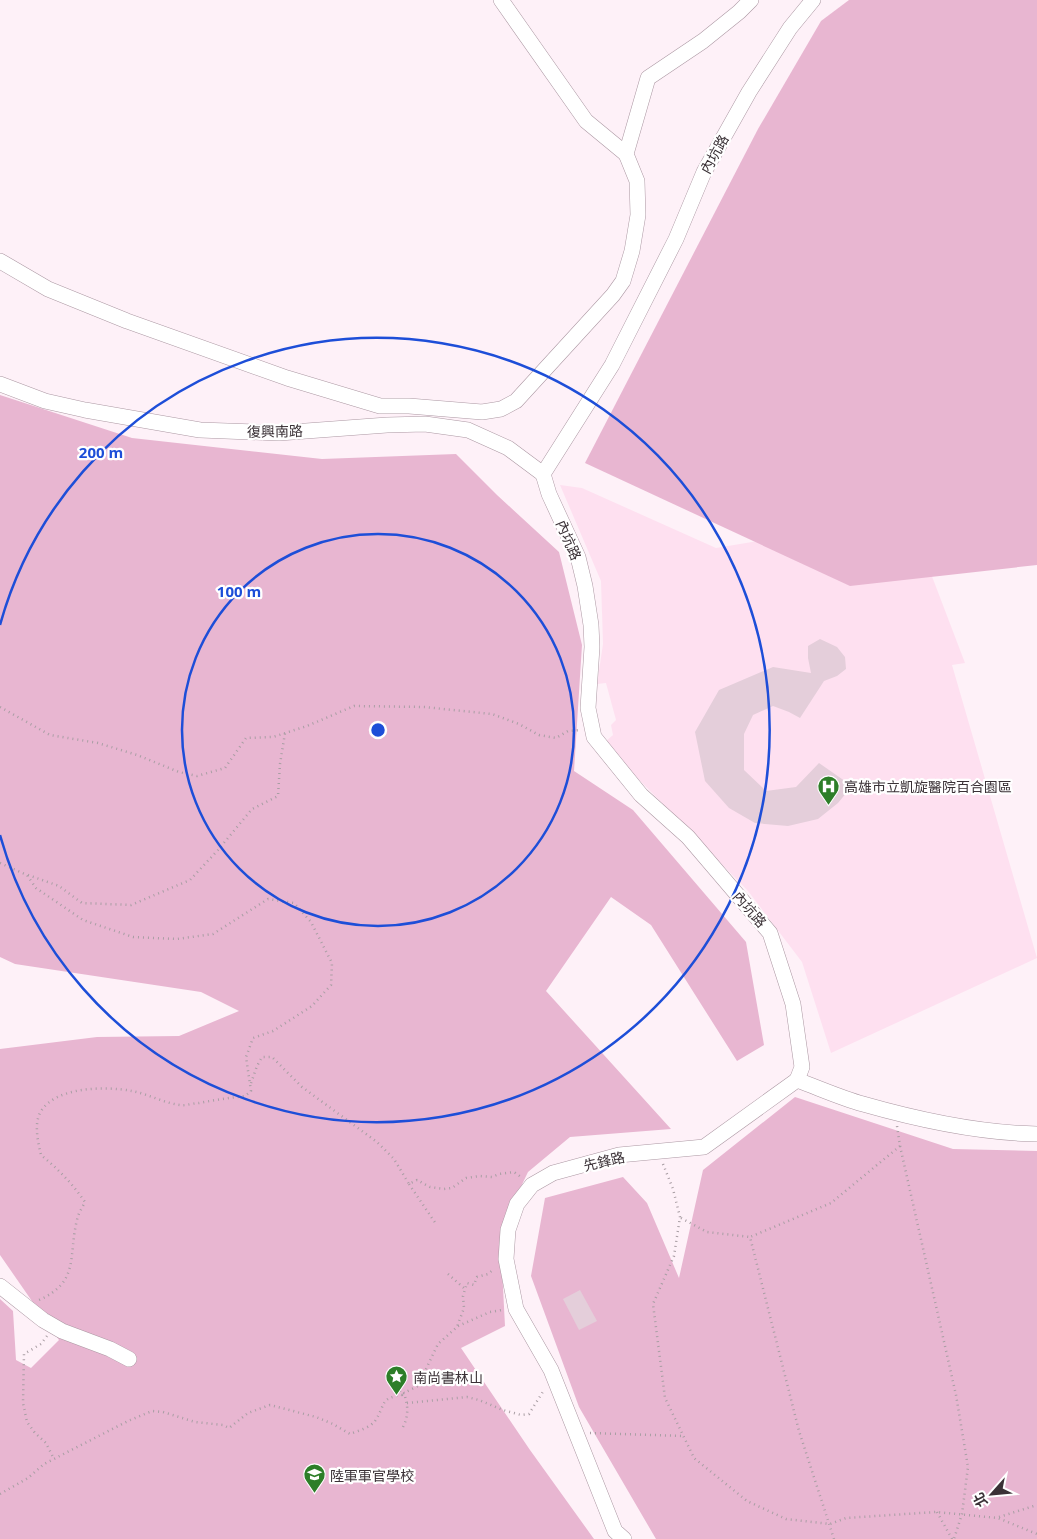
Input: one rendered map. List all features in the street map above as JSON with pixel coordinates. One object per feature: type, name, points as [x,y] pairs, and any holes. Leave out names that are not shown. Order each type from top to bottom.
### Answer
[{"type":"street","points":[[0,261],[48,289],[127,321],[288,378],[380,406],[409,406],[482,412],[501,409],[516,401],[613,295],[623,281],[632,251],[638,215],[637,181],[626,154],[586,121],[501,0]]},
{"type":"street","points":[[626,154],[648,78],[703,41],[739,12],[750,0]]},
{"type":"street","name":"內坑路","points":[[797,1080],[802,1067],[793,1004],[770,933],[688,837],[641,795],[594,737],[588,708],[592,625],[585,586],[578,557],[549,494],[543,474],[612,365],[676,239],[704,172],[790,28],[813,0]]},
{"type":"street","name":"復興南路","points":[[0,384],[45,401],[200,430],[279,433],[425,424],[468,430],[508,448],[543,474]]},
{"type":"street","points":[[797,1080],[861,1104],[932,1121],[1003,1133],[1037,1134]]},
{"type":"street","name":"先鋒路","points":[[624,1539],[615,1531],[551,1370],[516,1309],[506,1259],[508,1230],[517,1204],[532,1185],[553,1173],[619,1156],[704,1147],[797,1080]]},
{"type":"street","points":[[0,1286],[43,1320],[62,1331],[110,1349],[129,1359]]},
{"type":"path","points":[[0,707],[50,735],[98,744],[137,755],[179,772],[197,776],[225,768],[246,738],[273,737],[307,726],[354,706],[424,707],[492,714],[539,734],[556,738],[568,732],[584,730],[591,724]]},
{"type":"path","points":[[0,863],[59,886],[82,902],[131,905],[190,880],[218,850],[252,808],[278,796],[280,764],[285,733]]},
{"type":"path","points":[[27,874],[36,888],[83,920],[133,937],[177,939],[213,934],[268,899],[294,903],[310,922],[332,963],[331,985],[312,1006],[273,1031],[253,1038],[246,1057],[251,1091],[244,1096],[181,1105],[133,1091],[88,1089],[55,1097],[50,1101],[40,1113],[38,1120],[40,1155],[61,1172],[85,1202],[77,1219],[67,1278],[52,1294],[36,1301],[28,1309]]},
{"type":"path","points":[[250,1084],[262,1057],[272,1056],[302,1087],[377,1142],[394,1159],[436,1224]]},
{"type":"path","points":[[895,1112],[900,1146],[956,1395],[968,1467],[962,1514],[953,1539]]},
{"type":"path","points":[[680,1217],[707,1232],[750,1236],[831,1203],[900,1146]]},
{"type":"path","points":[[659,1152],[673,1189],[680,1217],[674,1256],[653,1304],[665,1398],[694,1458],[747,1502],[786,1519],[830,1524],[846,1518],[936,1512],[998,1518],[1037,1534]]},
{"type":"path","points":[[409,1184],[417,1180],[430,1187],[444,1190],[452,1188],[466,1178],[492,1177],[514,1172],[532,1185]]},
{"type":"path","points":[[750,1236],[799,1431],[834,1539]]},
{"type":"path","points":[[458,1327],[464,1308],[463,1296],[467,1282],[474,1285],[477,1277],[488,1274],[506,1259]]},
{"type":"path","points":[[448,1274],[465,1289]]},
{"type":"path","points":[[404,1393],[418,1386],[438,1344],[458,1327],[490,1312],[516,1309]]},
{"type":"path","points":[[43,1320],[50,1332],[41,1344],[24,1354],[23,1404],[27,1422],[46,1443],[54,1459]]},
{"type":"path","points":[[407,1403],[467,1397],[521,1415],[529,1414],[544,1390],[551,1370]]},
{"type":"path","points":[[0,1494],[28,1478],[44,1464],[128,1421],[152,1411],[163,1412],[195,1422],[223,1425],[229,1428],[248,1413],[270,1405],[316,1417],[350,1434],[374,1422],[385,1401],[391,1396],[402,1395],[400,1390],[402,1390],[407,1403],[408,1413],[402,1427]]},
{"type":"path","points":[[578,1438],[593,1432],[684,1436]]},
{"type":"path","points":[[998,1518],[1037,1505]]},
{"type":"path","points":[[936,1512],[953,1539]]},
{"type":"shaded area","points":[[849,0],[1037,0],[1037,565],[850,586],[585,463],[758,129],[821,21]]},
{"type":"shaded area","points":[[0,395],[132,438],[322,459],[456,454],[559,552],[582,645],[574,771],[633,810],[746,942],[764,1045],[737,1061],[651,925],[611,897],[546,991],[671,1129],[570,1137],[528,1172],[500,1230],[505,1326],[461,1348],[530,1450],[594,1539],[0,1539],[0,1299],[13,1311],[16,1360],[31,1368],[59,1340],[0,1255],[0,1049],[97,1037],[179,1036],[239,1011],[201,992],[15,964],[0,957]]},
{"type":"shaded area","name":"高雄市立凱旋醫院百合園區","points":[[560,485],[582,488],[716,548],[909,516],[965,663],[952,665],[1037,958],[831,1053],[802,962],[748,891],[611,751],[605,742],[613,735],[611,725],[616,720],[606,683],[597,684],[603,644],[601,581]]},
{"type":"shaded area","points":[[795,1097],[953,1149],[1037,1151],[1037,1539],[656,1539],[579,1407],[531,1276],[545,1198],[623,1177],[647,1203],[679,1278],[703,1170]]},
{"type":"building","points":[[820,639],[837,647],[845,657],[846,669],[837,676],[824,681],[800,718],[773,706],[753,715],[744,734],[744,770],[766,791],[796,787],[819,763],[852,786],[838,803],[818,819],[788,826],[755,823],[729,808],[705,781],[695,732],[719,690],[773,667],[811,673],[808,646]]},
{"type":"building","points":[[580,1290],[597,1321],[579,1330],[563,1299]]},
{"type":"place","name":"高雄市立凱旋醫院百合園區","points":[[828,805]]},
{"type":"place","name":"南尚書林山","points":[[397,1396]]},
{"type":"place","name":"陸軍軍官學校","points":[[314,1494]]}]
